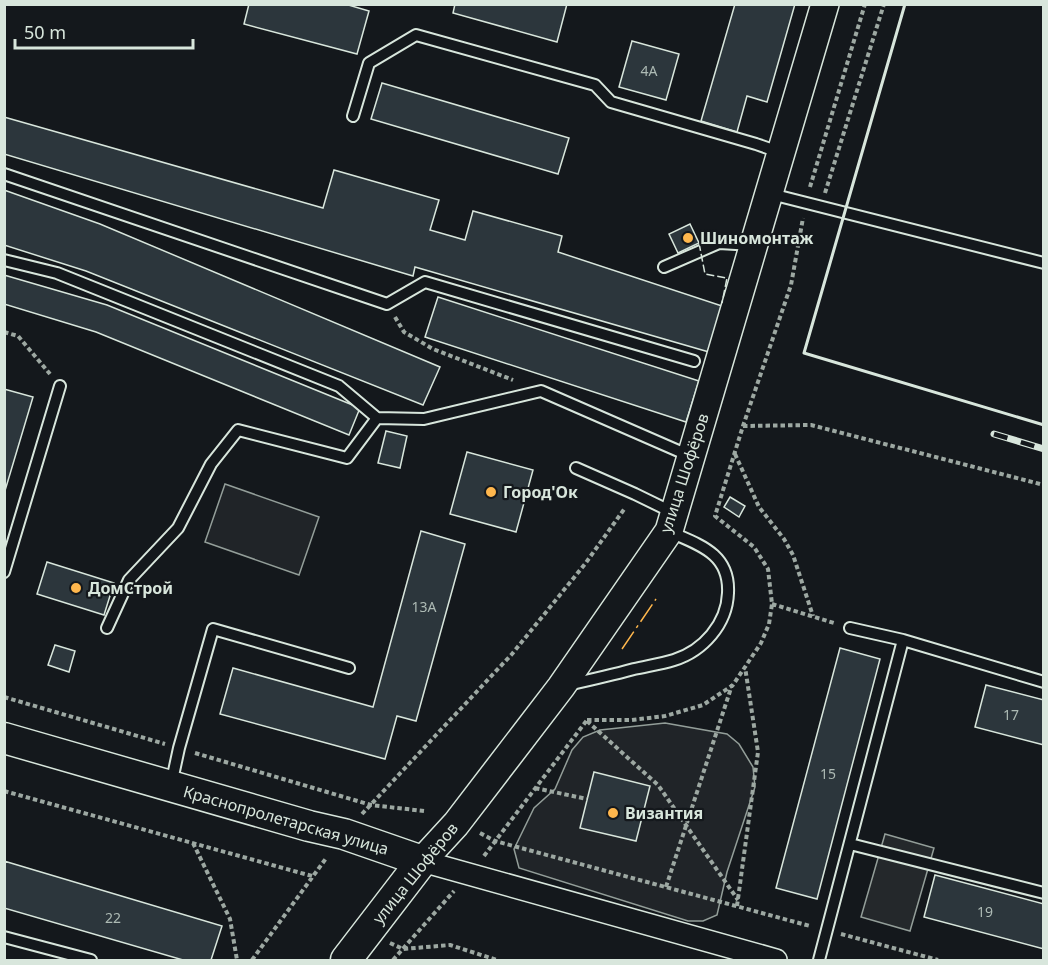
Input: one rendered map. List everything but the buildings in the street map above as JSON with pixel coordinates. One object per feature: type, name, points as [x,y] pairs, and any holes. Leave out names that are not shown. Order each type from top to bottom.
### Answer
[{"type":"main road","name":"Краснопролетарская улица","points":[[4,738],[309,826],[344,834],[422,861]]},
{"type":"main road","name":"улица Шофёров","points":[[346,960],[422,861]]},
{"type":"street","name":"улица Шофёров","points":[[422,861],[456,824],[561,687],[672,522],[825,4]]},
{"type":"street","name":"Краснопролетарская улица","points":[[422,861],[767,959]]},
{"type":"lane","points":[[353,116],[369,63],[416,35],[595,86],[611,102],[780,153]]},
{"type":"lane","points":[[4,174],[387,304],[425,282],[694,361]]},
{"type":"lane","points":[[768,193],[1044,263]]},
{"type":"lane","points":[[664,267],[719,243],[753,245]]},
{"type":"lane","points":[[4,260],[57,273],[339,386],[377,418],[424,419],[541,392],[692,456]]},
{"type":"lane","points":[[4,572],[60,386]]},
{"type":"lane","points":[[107,628],[129,580],[178,528],[211,464],[238,430],[347,458],[377,418]]},
{"type":"lane","points":[[561,687],[676,659],[696,650],[712,636],[722,619],[728,599],[729,583],[725,569],[717,557],[635,494],[576,468]]},
{"type":"lane","points":[[850,628],[903,640],[1044,682]]},
{"type":"lane","points":[[170,786],[213,629],[349,668]]},
{"type":"lane","points":[[819,960],[903,640]]},
{"type":"lane","points":[[850,844],[1044,893]]},
{"type":"lane","points":[[4,937],[91,960]]},
{"type":"path","points":[[715,516],[791,285],[806,203],[865,4]]},
{"type":"path","points":[[820,207],[884,4]]},
{"type":"path","points":[[387,304],[404,332],[433,349],[541,392]]},
{"type":"path","points":[[4,332],[18,336],[60,386]]},
{"type":"path","points":[[743,426],[811,425],[1044,485]]},
{"type":"path","points":[[735,453],[759,507],[784,539],[793,555],[813,616]]},
{"type":"path","points":[[424,811],[371,804],[512,654],[585,564],[635,494]]},
{"type":"path","points":[[772,603],[850,628]]},
{"type":"path","points":[[737,906],[758,752],[745,667]]},
{"type":"path","points":[[666,887],[733,685]]},
{"type":"path","points":[[483,858],[587,720],[658,785],[738,900]]},
{"type":"path","points":[[536,788],[587,799]]},
{"type":"path","points":[[4,791],[312,876],[252,960]]},
{"type":"path","points":[[474,831],[495,841],[938,960]]},
{"type":"path","points":[[193,843],[230,919],[237,960]]},
{"type":"path","points":[[393,960],[455,891]]},
{"type":"path","points":[[403,949],[450,945],[497,960]]},
{"type":"shaded area","points":[[225,484],[319,517],[299,575],[205,542]]},
{"type":"shaded area","points":[[665,723],[727,734],[739,744],[753,767],[755,787],[727,872],[717,915],[703,921],[688,921],[519,868],[514,849],[534,808],[555,789],[572,750],[583,737],[600,730]]},
{"type":"shaded area","points":[[885,834],[934,848],[910,931],[861,917]]},
{"type":"railway","points":[[994,434],[1044,449]]},
{"type":"fence","points":[[699,243],[705,274],[727,278],[722,303]]},
{"type":"wall","points":[[905,4],[804,353],[1044,425]]},
{"type":"power","points":[[622,649],[656,599]]},
{"type":"place","name":"Шиномонтаж","points":[[688,238]]},
{"type":"place","name":"Город'Ок","points":[[491,492]]},
{"type":"place","name":"ДомСтрой","points":[[76,588]]},
{"type":"place","name":"Византия","points":[[613,813]]}]
